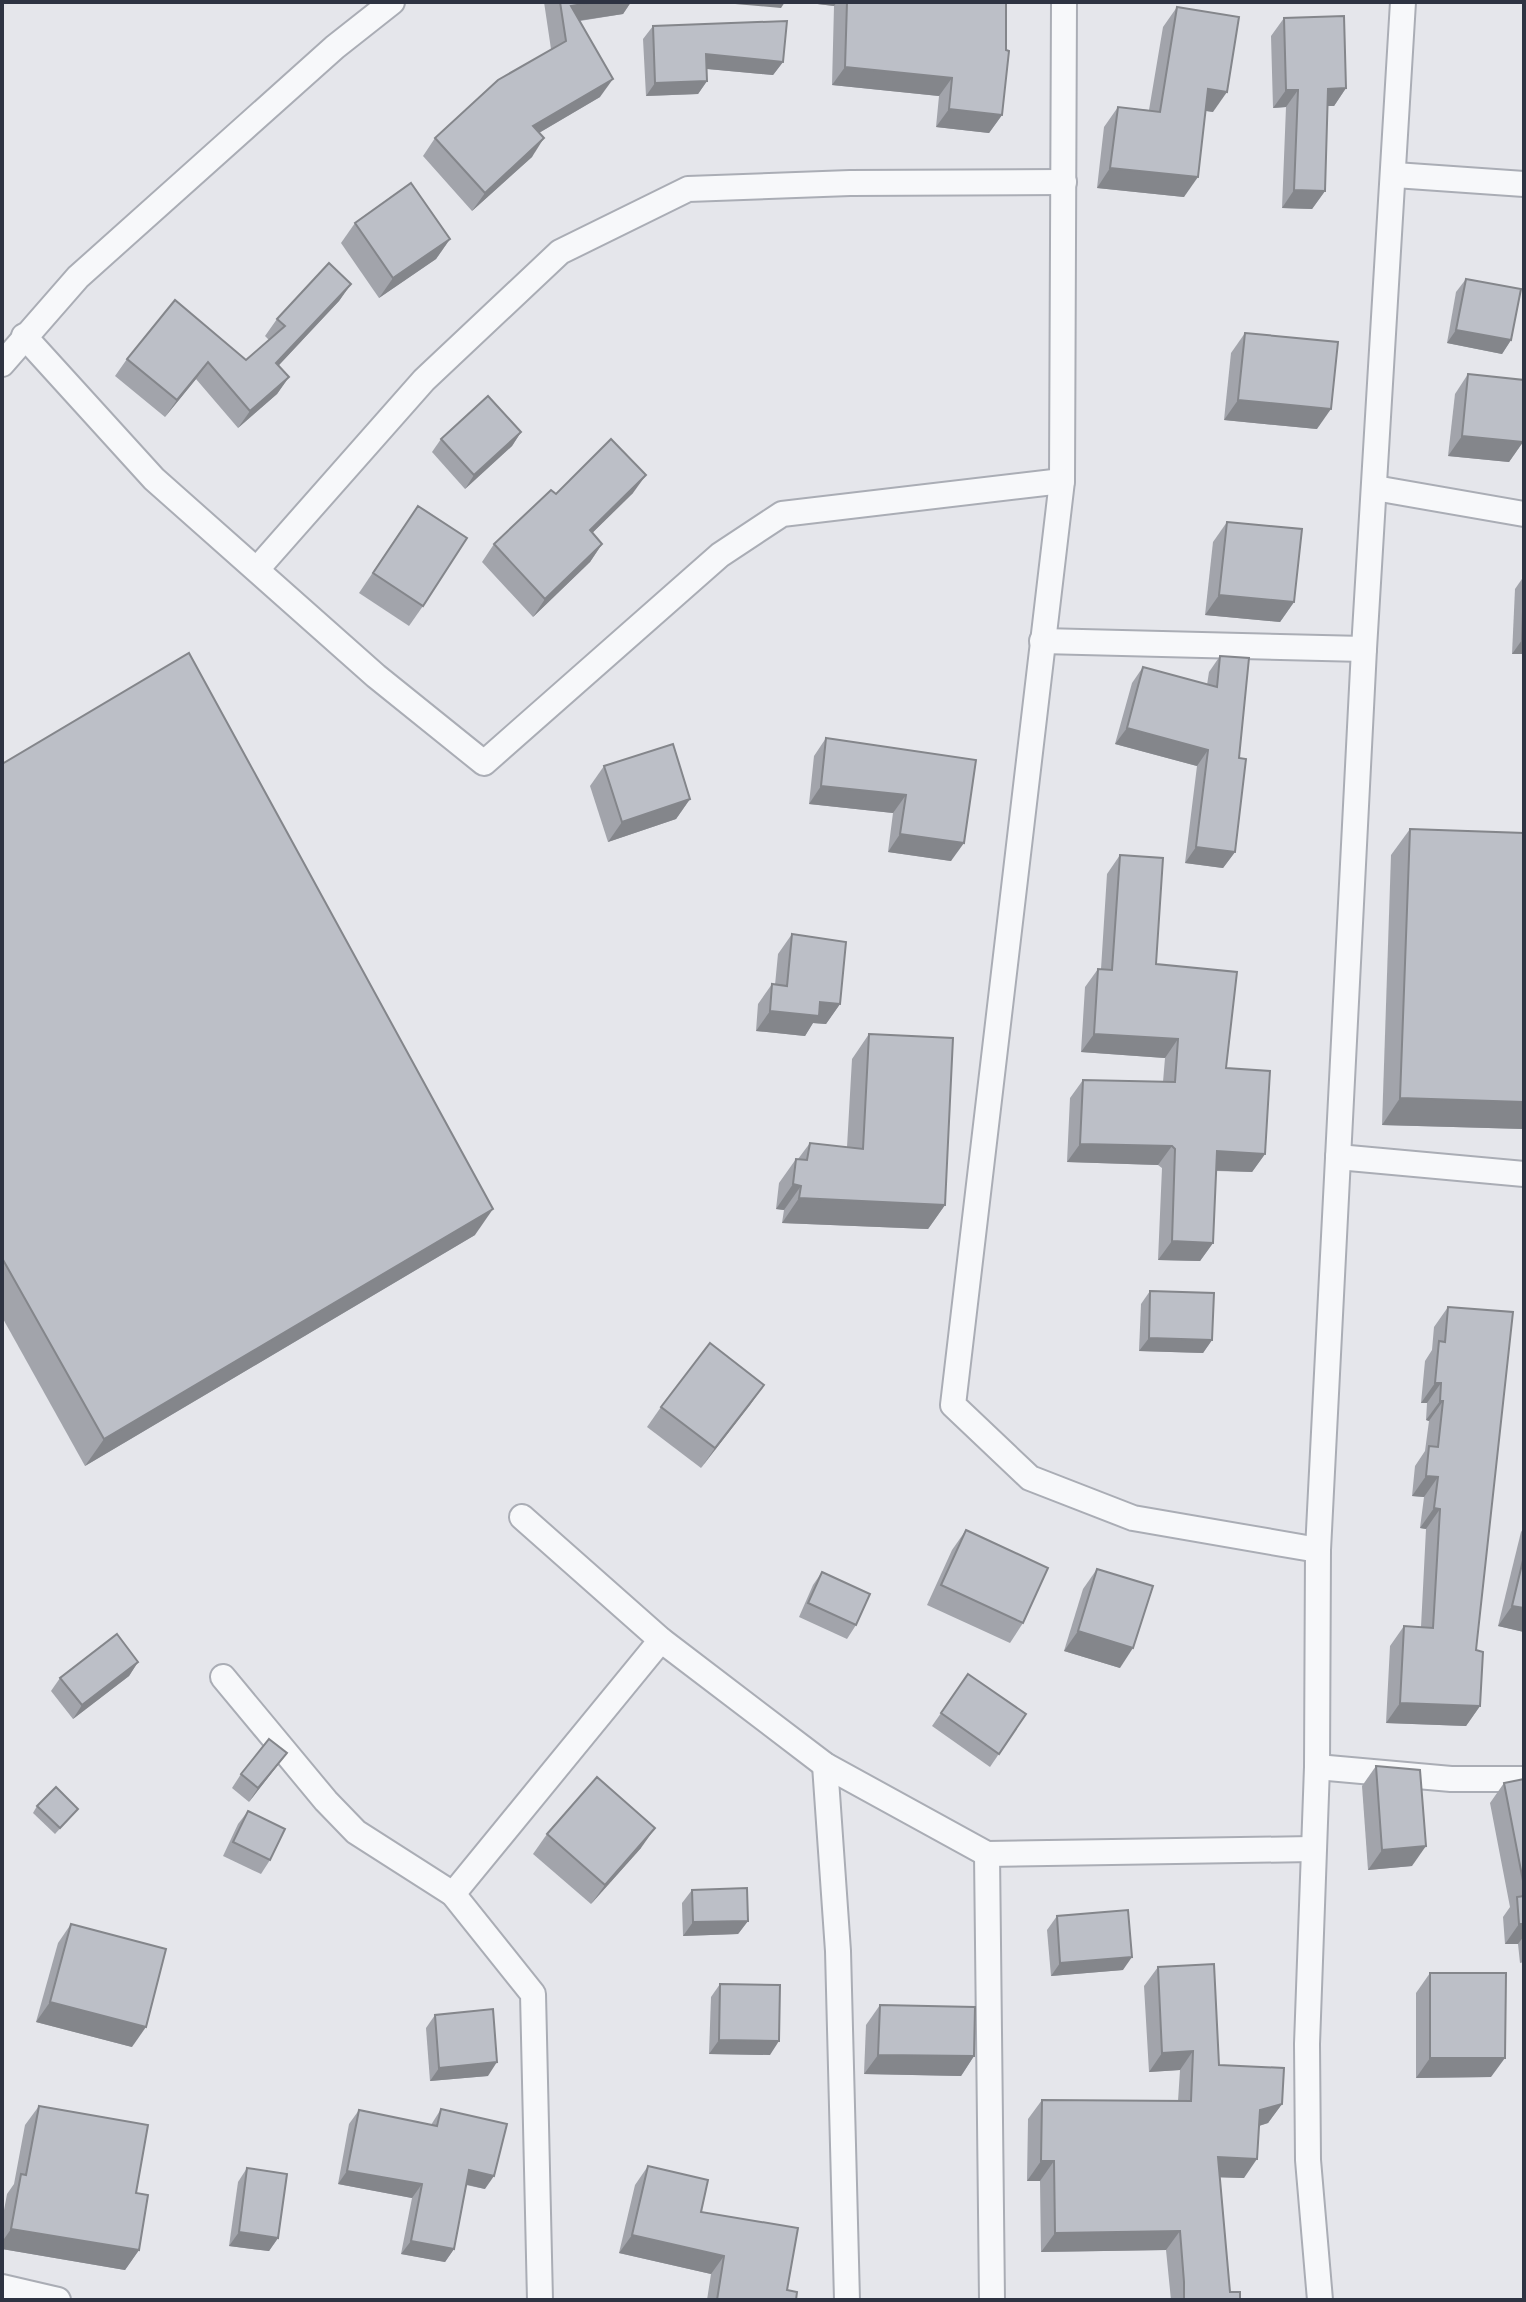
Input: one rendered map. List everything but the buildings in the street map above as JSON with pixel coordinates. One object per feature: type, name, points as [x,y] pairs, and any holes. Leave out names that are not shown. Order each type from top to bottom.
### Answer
[{"type":"street","points":[[2,364],[78,277],[335,47],[392,2]]},
{"type":"street","points":[[1064,2],[1062,481],[953,1405],[1030,1478],[1133,1518],[1318,1550]]},
{"type":"street","points":[[1320,2300],[1308,2160],[1312,1849],[1317,1767],[1318,1550],[1364,649],[1395,175],[1403,2]]},
{"type":"street","points":[[1395,175],[1524,184]]},
{"type":"street","points":[[258,568],[424,380],[560,252],[688,189],[850,183],[1064,182]]},
{"type":"street","points":[[24,336],[154,479],[407,703],[484,763],[720,555],[782,514],[1062,481]]},
{"type":"street","points":[[1375,488],[1524,514]]},
{"type":"street","points":[[1042,641],[1364,649]]},
{"type":"street","points":[[1338,1157],[1524,1174]]},
{"type":"street","points":[[522,1517],[661,1640],[825,1765],[987,1854],[1312,1849]]},
{"type":"street","points":[[453,1894],[661,1640]]},
{"type":"street","points":[[223,1677],[326,1801],[356,1832],[453,1894],[533,1994],[540,2300]]},
{"type":"street","points":[[825,1765],[838,1951],[847,2300]]},
{"type":"street","points":[[1317,1767],[1451,1779],[1524,1779]]},
{"type":"street","points":[[987,1854],[992,2300]]},
{"type":"street","points":[[2,2287],[58,2300]]}]
